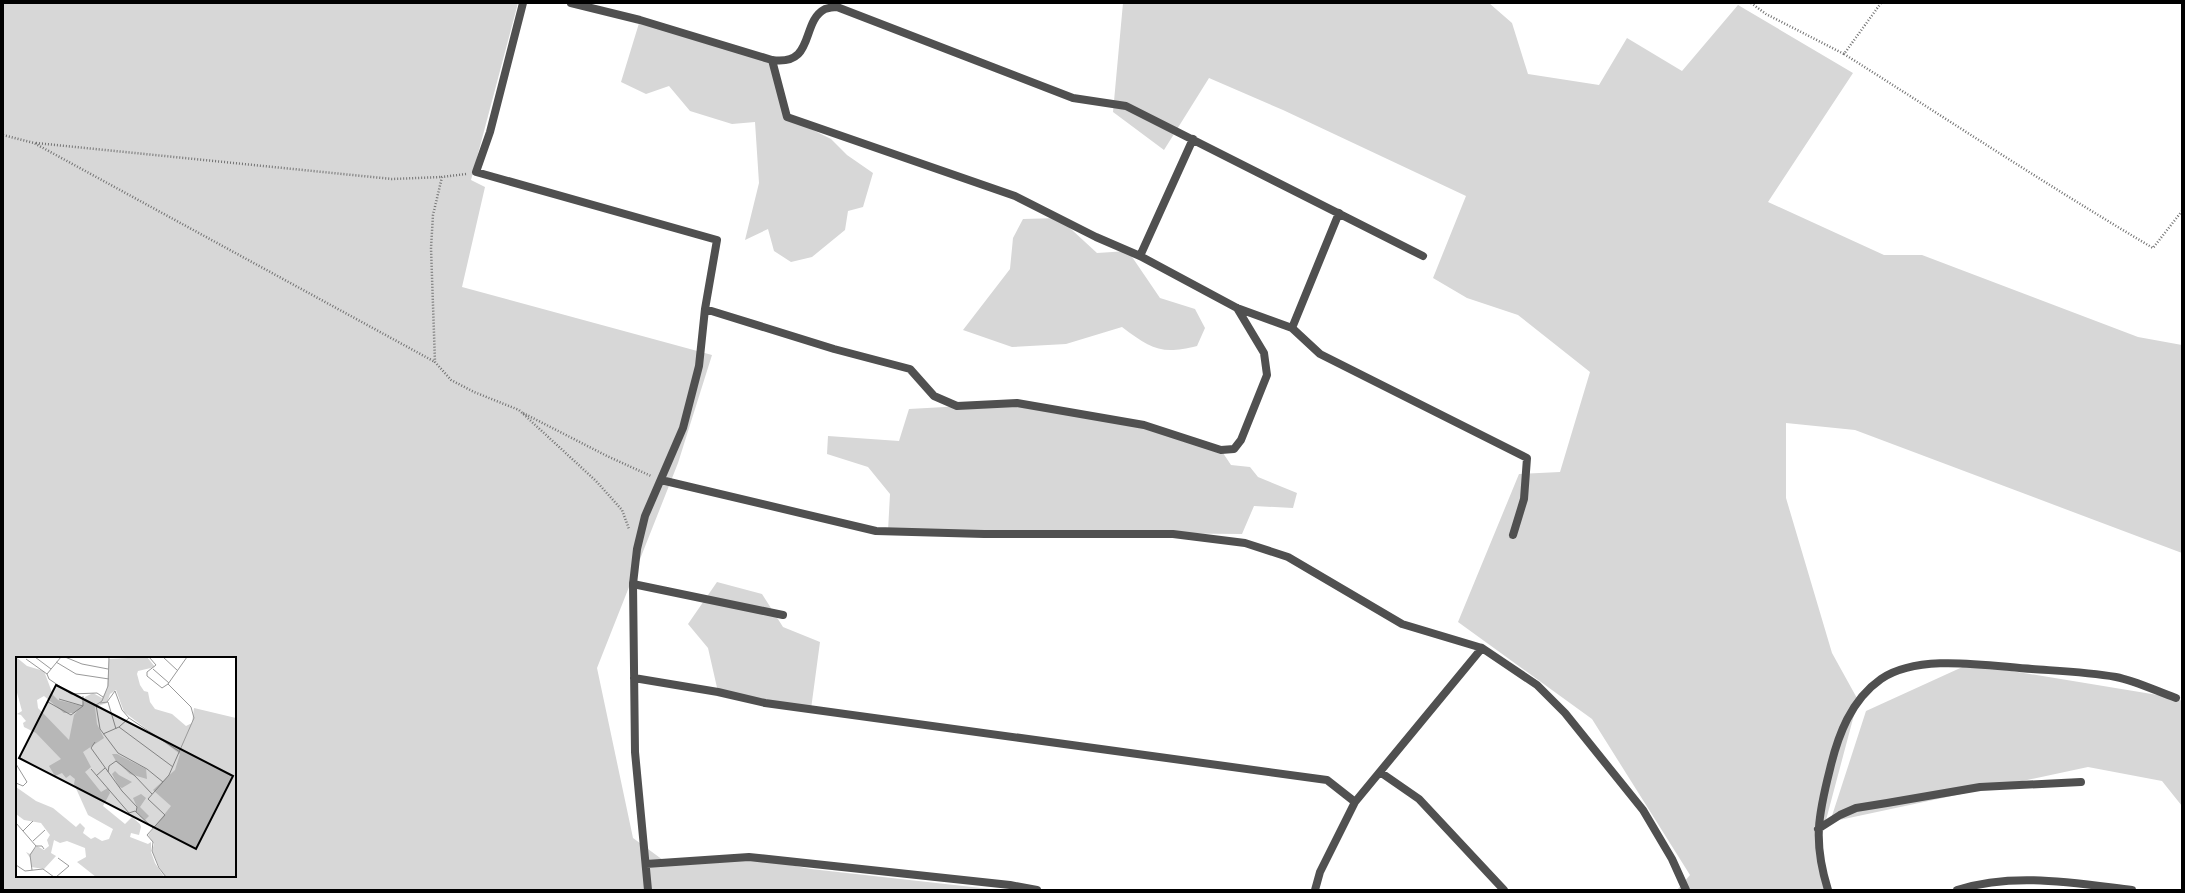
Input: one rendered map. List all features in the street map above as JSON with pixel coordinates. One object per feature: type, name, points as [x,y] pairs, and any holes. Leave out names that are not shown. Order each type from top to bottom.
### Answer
[{"type":"street","points":[[523,3],[490,132],[476,172],[717,240],[705,309],[699,366],[682,428],[645,516],[637,548],[633,584],[633,710],[635,752],[648,890]]},
{"type":"street","points":[[571,3],[640,20],[772,60],[786,62],[795,57],[802,49],[816,19],[824,9],[837,7],[1072,98],[1126,106],[1423,256]]},
{"type":"street","points":[[772,60],[787,117],[1015,196],[1096,237],[1140,256],[1237,308],[1292,328],[1320,354],[1527,458],[1524,499],[1513,535]]},
{"type":"street","points":[[1140,256],[1193,139]]},
{"type":"street","points":[[1292,328],[1339,213]]},
{"type":"street","points":[[705,309],[834,349],[910,369],[934,396],[957,406],[1017,403],[1144,425],[1221,450],[1234,449],[1241,440],[1267,375],[1264,353],[1237,308]]},
{"type":"street","points":[[661,480],[876,531],[984,534],[1174,534],[1245,543],[1288,557],[1402,624],[1482,648],[1537,685],[1565,713],[1643,810],[1672,858],[1686,890]]},
{"type":"street","points":[[633,584],[783,615]]},
{"type":"street","points":[[1315,890],[1320,872],[1355,802],[1482,648]]},
{"type":"street","points":[[1828,890],[1818,850],[1818,829],[1824,791],[1833,755],[1847,719],[1858,700],[1870,688],[1896,671],[1931,664],[1968,664],[2084,673],[2117,678],[2176,698]]},
{"type":"street","points":[[634,678],[718,692],[765,703],[1327,780],[1355,802]]},
{"type":"street","points":[[1380,772],[1419,799],[1504,890]]},
{"type":"street","points":[[1818,829],[1840,815],[1856,808],[1894,801],[1980,788],[2081,782]]},
{"type":"street","points":[[646,864],[750,857],[1010,885],[1037,890]]},
{"type":"street","points":[[1956,890],[1993,882],[2023,880],[2132,890]]},
{"type":"path","points":[[1751,3],[1766,14],[1844,54],[1977,137],[2072,200],[2153,248],[2182,211]]},
{"type":"path","points":[[1844,54],[1881,3]]},
{"type":"path","points":[[3,135],[34,143],[392,179],[442,177],[476,172]]},
{"type":"path","points":[[34,143],[435,362],[451,380],[474,392],[519,410],[607,456],[661,480]]},
{"type":"path","points":[[435,362],[431,248],[433,215],[442,177]]},
{"type":"path","points":[[519,410],[596,481],[622,510],[637,548]]},
{"type":"shaded area","points":[[3,3],[518,3],[471,180],[485,187],[462,287],[712,355],[678,463],[597,668],[633,838],[667,863],[749,857],[811,869],[999,890],[3,890]]},
{"type":"shaded area","points":[[1123,3],[1489,3],[1512,23],[1528,74],[1599,85],[1627,38],[1682,71],[1738,5],[1853,73],[1768,202],[1884,255],[1922,255],[2138,337],[2182,345],[2182,553],[1855,430],[1786,423],[1786,498],[1832,653],[1858,700],[1818,850],[1832,890],[1677,890],[1690,875],[1592,719],[1458,622],[1519,474],[1560,472],[1590,372],[1518,315],[1467,298],[1433,278],[1466,196],[1283,110],[1209,78],[1164,150],[1113,112]]},
{"type":"shaded area","points":[[640,20],[772,60],[787,117],[831,139],[847,155],[873,173],[863,207],[848,211],[845,230],[812,257],[791,262],[774,251],[768,229],[745,240],[759,183],[755,122],[732,124],[690,111],[669,86],[646,94],[621,82]]},
{"type":"shaded area","points":[[1059,218],[1097,253],[1128,251],[1160,298],[1195,309],[1205,328],[1197,346],[1174,350],[1157,348],[1141,341],[1122,327],[1066,344],[1012,347],[963,330],[1010,269],[1013,238],[1023,219]]},
{"type":"shaded area","points":[[1017,403],[1144,425],[1221,450],[1231,465],[1250,467],[1258,477],[1297,493],[1293,508],[1254,506],[1242,534],[888,531],[890,494],[868,467],[827,454],[828,436],[899,441],[909,409]]},
{"type":"shaded area","points":[[717,582],[762,594],[783,627],[820,642],[811,709],[718,692],[708,648],[688,624]]},
{"type":"shaded area","points":[[1969,664],[2176,698],[2182,701],[2182,806],[2162,781],[2088,767],[1830,822],[1866,711]]}]
